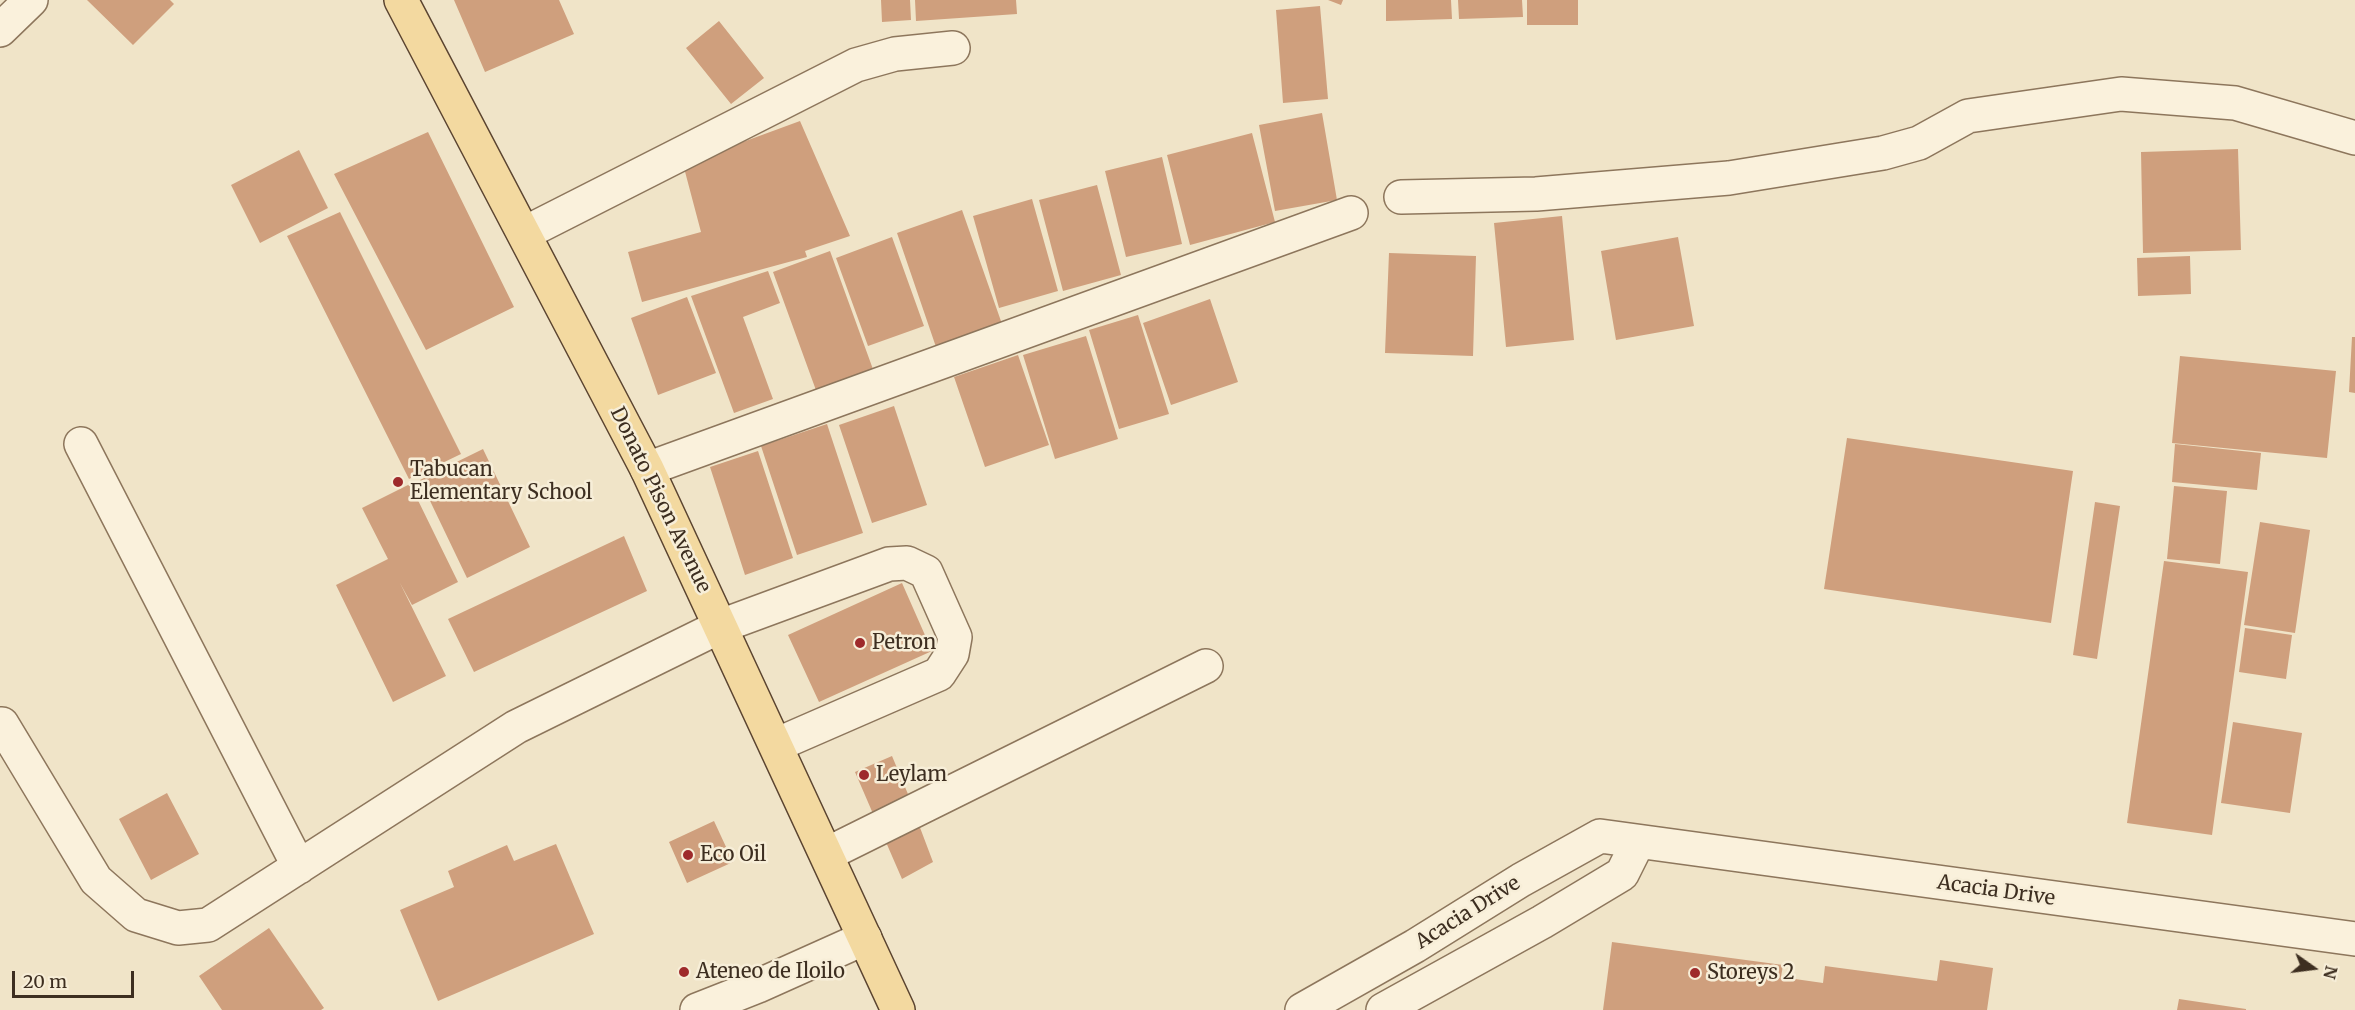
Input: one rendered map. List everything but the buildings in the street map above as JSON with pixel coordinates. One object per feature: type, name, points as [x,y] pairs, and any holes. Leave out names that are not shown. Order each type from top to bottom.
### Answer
[{"type":"main road","name":"Donato Pison Avenue","points":[[401,0],[647,469],[898,1010]]},
{"type":"street","points":[[0,30],[31,0]]},
{"type":"street","points":[[525,233],[856,65],[895,54],[953,48]]},
{"type":"street","points":[[1401,197],[1536,194],[1729,178],[1883,153],[1919,143],[1968,116],[2121,94],[2235,103],[2355,138]]},
{"type":"street","points":[[647,469],[1351,213]]},
{"type":"street","points":[[81,444],[299,867]]},
{"type":"street","points":[[2,724],[96,880],[136,915],[178,928],[208,925],[516,727],[721,626],[888,564],[907,563],[926,572],[955,637],[952,654],[939,674],[776,745]]},
{"type":"street","points":[[827,854],[1206,666]]},
{"type":"street","name":"Acacia Drive","points":[[1302,1010],[1414,946],[1521,880],[1600,836],[2355,939]]},
{"type":"street","name":"Acacia Drive","points":[[1383,1010],[1542,922],[1622,874],[1638,842]]},
{"type":"street","points":[[697,1010],[763,998],[865,938]]},
{"type":"place","name":"Tabucan Elementary School","points":[[398,482]]},
{"type":"place","name":"Petron","points":[[860,643]]},
{"type":"place","name":"Leylam","points":[[864,775]]},
{"type":"place","name":"Eco Oil","points":[[688,855]]},
{"type":"place","name":"Ateneo de Iloilo","points":[[684,972]]},
{"type":"place","name":"Storeys 2","points":[[1695,973]]}]
